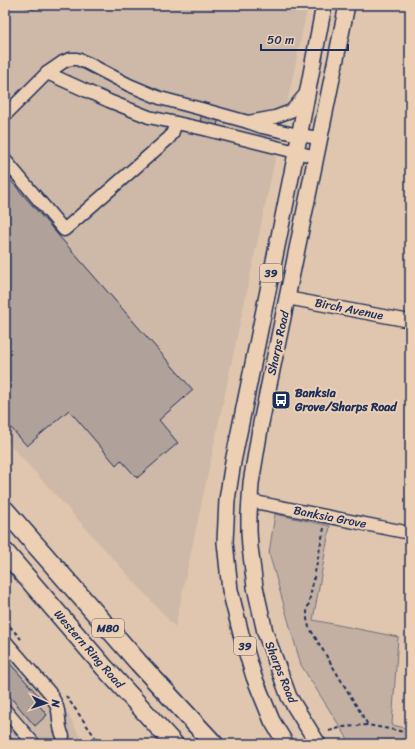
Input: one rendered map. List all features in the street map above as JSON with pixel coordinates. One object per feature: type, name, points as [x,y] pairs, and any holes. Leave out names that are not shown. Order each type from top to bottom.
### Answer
[{"type":"highway","name":"M80","points":[[5,510],[138,662],[214,744]]},
{"type":"highway","name":"Western Ring Road","points":[[5,552],[104,667],[174,744]]},
{"type":"main road","name":"Sharps Road","points":[[286,744],[272,721],[254,677],[243,642],[230,590],[225,542],[227,500],[242,414],[296,153],[324,5]]},
{"type":"main road","name":"Sharps Road","points":[[318,744],[289,697],[265,632],[255,587],[249,531],[250,501],[261,423],[347,5]]},
{"type":"main road","points":[[266,705],[289,697]]},
{"type":"street","points":[[5,115],[47,73],[70,59],[87,63],[129,85],[160,98],[262,127],[319,138]]},
{"type":"street","points":[[47,73],[149,117],[316,157]]},
{"type":"street","points":[[248,122],[276,117],[291,111],[308,90]]},
{"type":"street","points":[[5,160],[64,230],[169,138],[176,123]]},
{"type":"street","name":"Birch Avenue","points":[[287,298],[410,321]]},
{"type":"street","name":"Banksia Grove","points":[[250,501],[410,533]]},
{"type":"street","points":[[5,642],[50,693],[58,711],[59,726],[66,740]]},
{"type":"street","points":[[5,652],[47,702],[58,728],[66,740]]},
{"type":"street","points":[[5,710],[31,742]]},
{"type":"path","points":[[324,528],[307,612],[307,619],[309,627],[368,725]]},
{"type":"path","points":[[329,731],[344,727],[368,725],[410,733]]},
{"type":"shaded area","points":[[5,5],[308,5],[175,627],[5,439]]},
{"type":"shaded area","points":[[275,514],[330,526],[313,620],[398,637],[392,725],[410,729],[410,744],[351,744],[301,665],[269,553]]},
{"type":"shaded area","points":[[5,635],[58,694],[79,735],[87,744],[5,744]]},
{"type":"building","points":[[16,5],[38,5],[34,9]]},
{"type":"building","points":[[5,25],[9,26],[5,37]]},
{"type":"building","points":[[204,104],[221,108],[215,135],[198,131]]},
{"type":"building","points":[[5,174],[193,390],[159,420],[178,443],[137,478],[121,460],[116,465],[69,410],[27,446],[5,421]]},
{"type":"building","points":[[5,658],[38,695],[34,699],[47,715],[35,726],[5,691]]},
{"type":"building","points":[[5,731],[16,743],[15,744],[5,744]]},
{"type":"place","name":"Banksia Grove/Sharps Road","points":[[281,400]]}]
